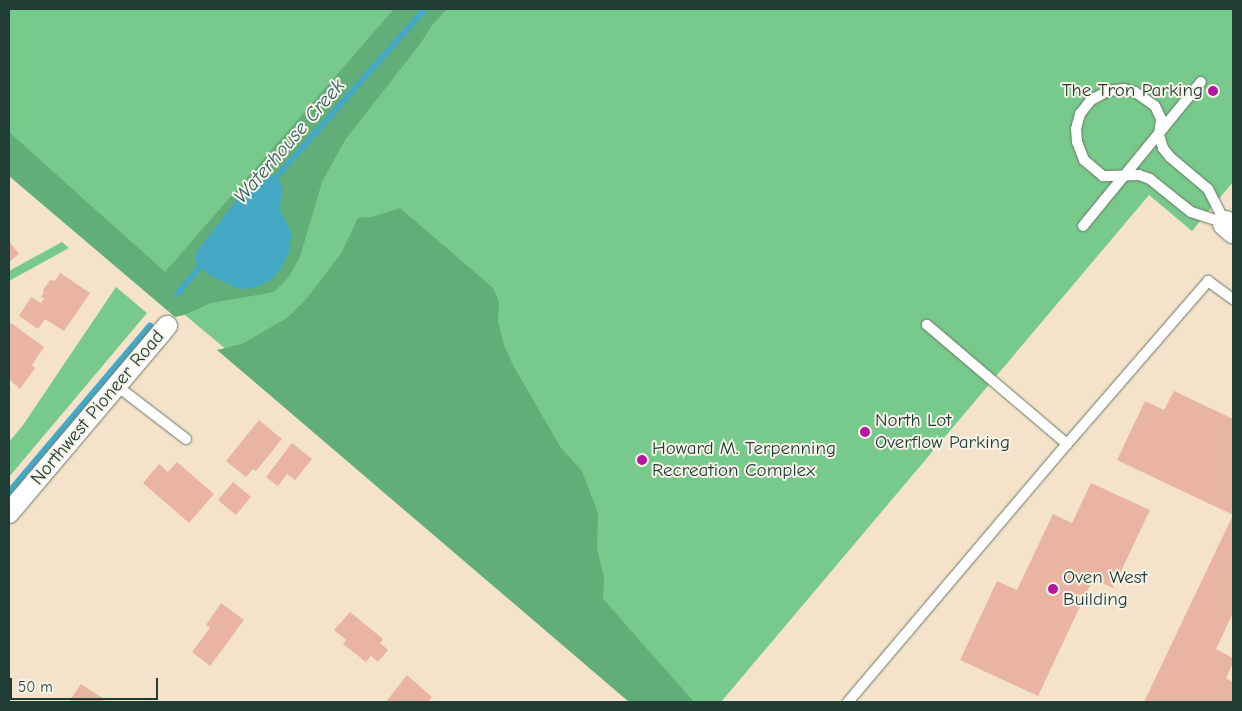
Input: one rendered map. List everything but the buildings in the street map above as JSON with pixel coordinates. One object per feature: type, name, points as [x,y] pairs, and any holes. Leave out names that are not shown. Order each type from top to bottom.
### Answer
[{"type":"street","name":"Northwest Pioneer Road","points":[[9,513],[167,326]]},
{"type":"lane","points":[[1084,226],[1201,82]]},
{"type":"lane","points":[[1124,90],[1135,92],[1155,106],[1161,119],[1159,136],[1163,148],[1170,157],[1208,189],[1229,227],[1191,212],[1150,179],[1139,175],[1103,176],[1092,168],[1078,150],[1076,129],[1080,114],[1091,100],[1108,91],[1124,90]]},
{"type":"lane","points":[[848,702],[1208,281],[1233,299]]},
{"type":"lane","points":[[927,324],[1067,444]]},
{"type":"lane","points":[[117,386],[186,439]]},
{"type":"green space","name":"Howard M. Terpenning Recreation Complex","points":[[9,9],[1233,9],[1233,182],[1192,231],[1149,195],[721,702],[651,702],[9,169]]},
{"type":"green space","points":[[394,9],[447,9],[433,24],[420,44],[345,140],[322,182],[300,257],[288,278],[274,292],[211,303],[175,317],[9,176],[9,132],[165,272]]},
{"type":"green space","points":[[400,208],[493,288],[499,302],[498,322],[504,345],[513,365],[561,448],[582,471],[598,513],[597,548],[604,578],[603,599],[694,702],[629,702],[217,350],[242,344],[287,318],[307,298],[342,252],[358,218],[372,217]]},
{"type":"green space","points":[[62,242],[69,248],[9,281],[9,271]]},
{"type":"green space","points":[[116,287],[147,313],[9,477],[9,442],[23,425]]},
{"type":"water","points":[[270,176],[276,177],[282,186],[280,210],[291,232],[290,250],[280,270],[271,280],[254,288],[239,289],[209,275],[196,262],[195,254],[235,202],[259,181]]},
{"type":"waterway","name":"Waterhouse Creek","points":[[272,182],[425,9]]},
{"type":"waterway","name":"Waterhouse Creek","points":[[177,294],[205,261]]},
{"type":"waterway","name":"Waterhouse Creek","points":[[9,492],[150,326]]},
{"type":"place","name":"The Tron Parking","points":[[1213,91]]},
{"type":"place","name":"North Lot Overflow Parking","points":[[865,432]]},
{"type":"place","name":"Howard M. Terpenning Recreation Complex","points":[[642,460]]},
{"type":"place","name":"Oven West Building","points":[[1053,589]]}]
